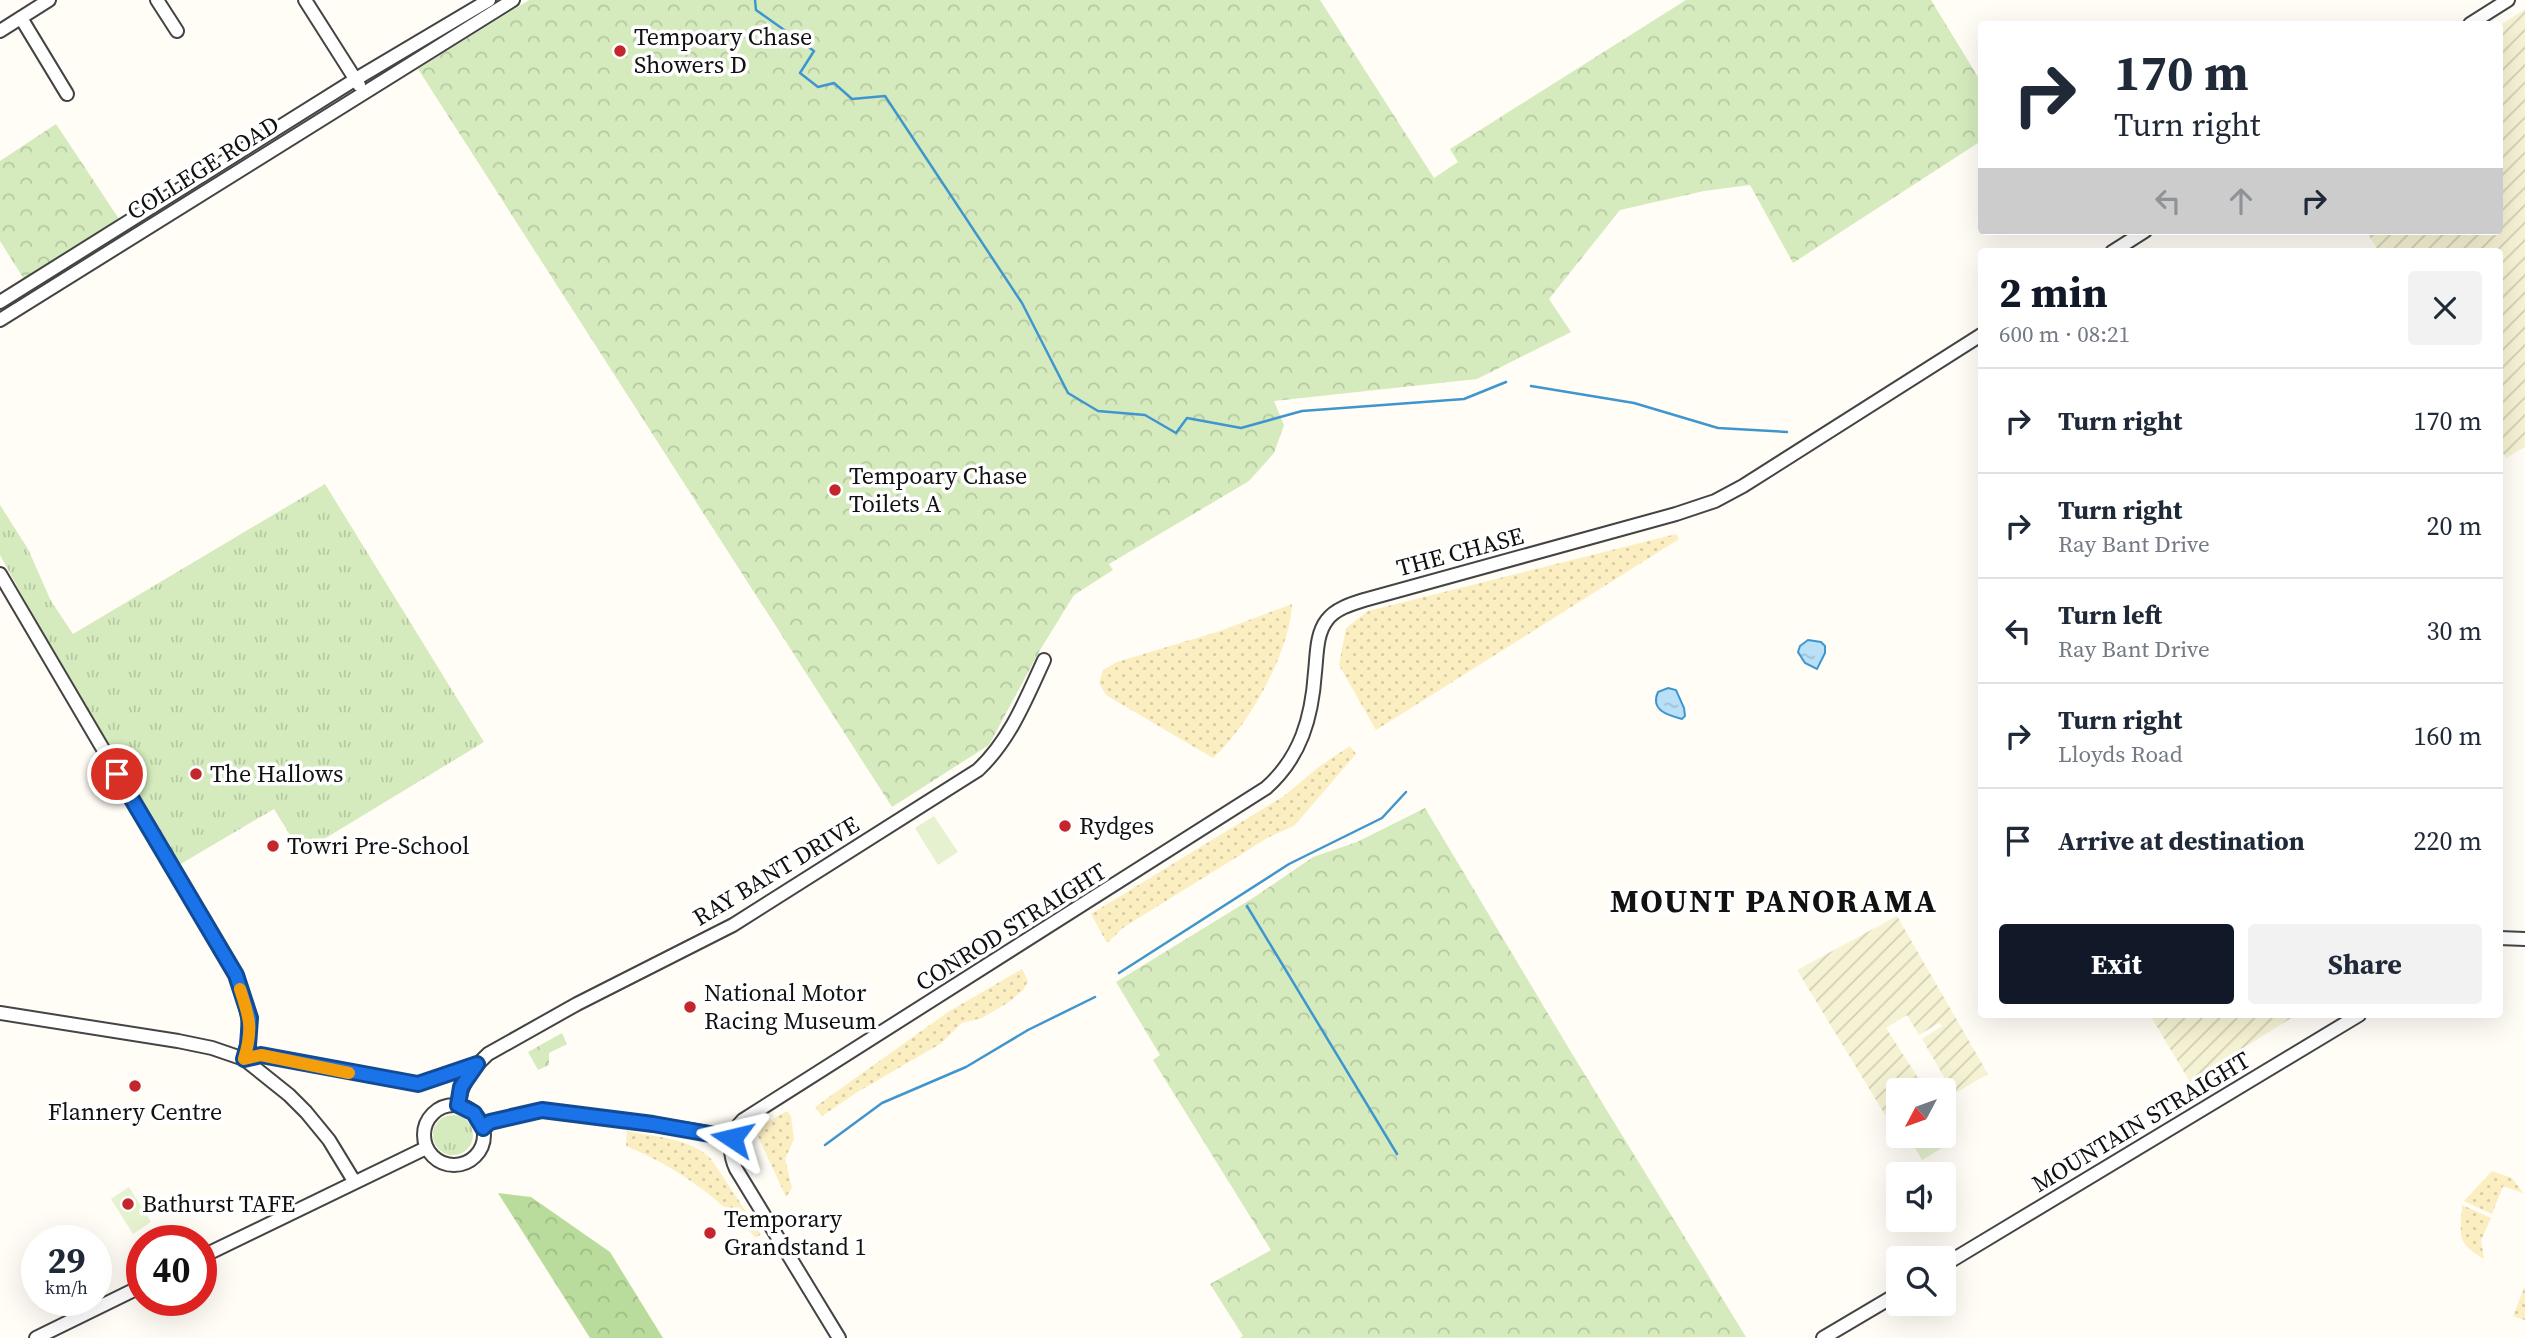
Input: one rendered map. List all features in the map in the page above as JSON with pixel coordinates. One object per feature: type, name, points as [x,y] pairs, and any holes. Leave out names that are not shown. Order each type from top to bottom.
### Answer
[{"type":"street","points":[[0,31],[49,0]]},
{"type":"street","points":[[157,0],[177,31]]},
{"type":"street","points":[[305,0],[364,93]]},
{"type":"street","name":"COLLEGE ROAD","points":[[0,302],[356,79],[489,0]]},
{"type":"street","name":"COLLEGE ROAD","points":[[0,320],[513,0]]},
{"type":"street","points":[[2475,21],[2508,0]]},
{"type":"street","points":[[21,18],[67,94]]},
{"type":"street","points":[[422,41],[429,53]]},
{"type":"street","points":[[2118,248],[2139,235]]},
{"type":"street","name":"THE CHASE","points":[[1266,788],[1284,769],[1304,735],[1312,708],[1319,638],[1326,621],[1336,612],[1364,600],[1699,507],[1727,495],[1779,464],[1978,337]]},
{"type":"street","points":[[0,574],[236,975],[250,1018],[244,1059]]},
{"type":"street","name":"RAY BANT DRIVE","points":[[244,1059],[261,1055],[418,1084],[477,1064],[501,1046],[577,1004],[733,925],[978,770],[995,753],[1017,718],[1044,660]]},
{"type":"street","name":"CONROD STRAIGHT","points":[[732,1138],[743,1120],[776,1098],[1266,788]]},
{"type":"street","points":[[2503,938],[2525,939]]},
{"type":"street","points":[[0,1013],[178,1041],[212,1048],[244,1059],[306,1112],[329,1140],[354,1181]]},
{"type":"street","name":"MOUNTAIN STRAIGHT","points":[[1956,1258],[2354,1018]]},
{"type":"street","name":"RAY BANT DRIVE","points":[[458,1105],[461,1087],[477,1064]]},
{"type":"street","points":[[458,1105],[474,1113],[483,1128],[484,1136],[479,1152],[465,1163],[456,1166],[438,1161],[426,1148],[424,1130],[427,1121],[440,1108],[458,1105]]},
{"type":"street","points":[[483,1128],[490,1122],[542,1110],[653,1124],[732,1138],[731,1154],[738,1174],[839,1338]]},
{"type":"street","points":[[217,1249],[426,1148]]},
{"type":"street","points":[[36,1338],[126,1294]]},
{"type":"street","points":[[1823,1338],[1886,1301]]},
{"type":"shaded area","points":[[2525,9],[2525,447],[2506,458],[2503,453],[2503,248],[2377,248],[2368,235],[2503,235],[2503,23]]},
{"type":"shaded area","points":[[1897,916],[1988,1074],[1956,1093],[1956,1078],[1945,1078],[1922,1039],[1942,1026],[1939,1023],[1919,1035],[1907,1015],[1886,1028],[1918,1078],[1886,1078],[1886,1116],[1797,970]]},
{"type":"shaded area","points":[[2152,1018],[2291,1018],[2190,1082]]},
{"type":"green space","points":[[529,0],[1320,0],[1434,178],[1458,162],[1450,149],[1686,0],[1931,0],[1978,77],[1978,143],[1793,263],[1750,185],[1704,191],[1620,210],[1549,299],[1571,332],[1477,379],[1274,401],[1284,425],[1274,453],[1249,481],[1109,564],[1113,570],[1074,595],[1040,650],[989,745],[892,807],[418,69]]},
{"type":"green space","points":[[56,124],[119,219],[24,279],[0,241],[0,161]]},
{"type":"green space","points":[[325,484],[484,742],[301,853],[274,809],[179,865],[51,648],[0,555],[0,505],[28,549],[51,601],[73,634]]},
{"type":"green space","points":[[1425,808],[1746,1337],[1240,1338],[1243,1336],[1210,1284],[1271,1250],[1153,1060],[1160,1055],[1116,982],[1256,896],[1313,857],[1357,842]]},
{"type":"green space","points":[[934,816],[958,852],[938,865],[915,828]]},
{"type":"green space","points":[[562,1033],[567,1044],[549,1053],[549,1065],[538,1070],[528,1052]]},
{"type":"green space","points":[[453,1115],[467,1121],[473,1135],[467,1149],[453,1155],[439,1149],[433,1135],[439,1121]]},
{"type":"green space","points":[[1915,1148],[1942,1148],[1922,1160]]},
{"type":"green space","points":[[129,1187],[151,1222],[146,1225],[127,1225],[111,1199]]},
{"type":"green space","points":[[498,1193],[531,1197],[610,1252],[663,1338],[590,1338]]},
{"type":"sand","points":[[1676,534],[1679,539],[1376,730],[1339,665],[1346,628],[1368,611]]},
{"type":"sand","points":[[1292,604],[1284,644],[1265,687],[1240,728],[1213,758],[1106,695],[1099,683],[1103,670],[1117,662],[1220,631]]},
{"type":"sand","points":[[1350,746],[1356,754],[1294,826],[1269,837],[1124,927],[1107,943],[1091,914],[1284,796],[1320,766]]},
{"type":"sand","points":[[1022,969],[1028,981],[1023,990],[1009,1002],[982,1018],[962,1023],[940,1044],[822,1116],[815,1107],[948,1012]]},
{"type":"sand","points":[[787,1111],[791,1116],[794,1139],[785,1159],[792,1188],[786,1197],[756,1132]]},
{"type":"sand","points":[[627,1131],[683,1142],[703,1152],[711,1159],[761,1234],[756,1238],[727,1209],[696,1184],[662,1163],[626,1146]]},
{"type":"sand","points":[[2492,1171],[2512,1178],[2523,1193],[2503,1186],[2492,1214],[2464,1201]]},
{"type":"sand","points":[[2462,1205],[2491,1218],[2481,1240],[2484,1259],[2464,1243],[2461,1231]]},
{"type":"sand","points":[[2525,1286],[2525,1320],[2513,1316]]},
{"type":"water","points":[[1808,640],[1821,642],[1825,646],[1825,653],[1817,669],[1805,663],[1798,652],[1800,646]]},
{"type":"water","points":[[1668,688],[1676,690],[1684,708],[1685,716],[1682,719],[1661,711],[1656,703],[1658,692]]},
{"type":"waterway","points":[[755,0],[756,10],[814,51],[800,73],[818,87],[834,83],[852,99],[885,96],[1022,303],[1068,393],[1098,411],[1145,415],[1176,433],[1187,418],[1241,428],[1302,411],[1464,399],[1506,382]]},
{"type":"waterway","points":[[1531,386],[1634,403],[1718,428],[1787,432]]},
{"type":"waterway","points":[[1119,973],[1289,864],[1382,818],[1406,792]]},
{"type":"waterway","points":[[1247,906],[1397,1154]]},
{"type":"waterway","points":[[825,1145],[882,1103],[966,1067],[1028,1030],[1095,997]]},
{"type":"slow traffic","points":[[240,989],[250,1018],[244,1059],[261,1055],[349,1073]]},
{"type":"place","name":"Tempoary Chase Showers D","points":[[620,51]]},
{"type":"place","name":"Tempoary Chase Toilets A","points":[[835,490]]},
{"type":"place","name":"The Hallows","points":[[196,774]]},
{"type":"place","name":"Rydges","points":[[1065,826]]},
{"type":"place","name":"Towri Pre-School","points":[[273,846]]},
{"type":"place","name":"National Motor Racing Museum","points":[[690,1007]]},
{"type":"place","name":"Flannery Centre","points":[[135,1086]]},
{"type":"place","name":"Bathurst TAFE","points":[[128,1204]]},
{"type":"place","name":"Temporary Grandstand 1","points":[[710,1233]]},
{"type":"district","name":"MOUNT PANORAMA","points":[[1774,901]]},
{"type":"route","points":[[117,774],[236,975],[250,1018],[244,1059],[261,1055],[418,1084],[477,1064],[461,1087],[458,1105],[474,1113],[483,1128],[490,1122],[542,1110],[653,1124],[732,1138]]}]
